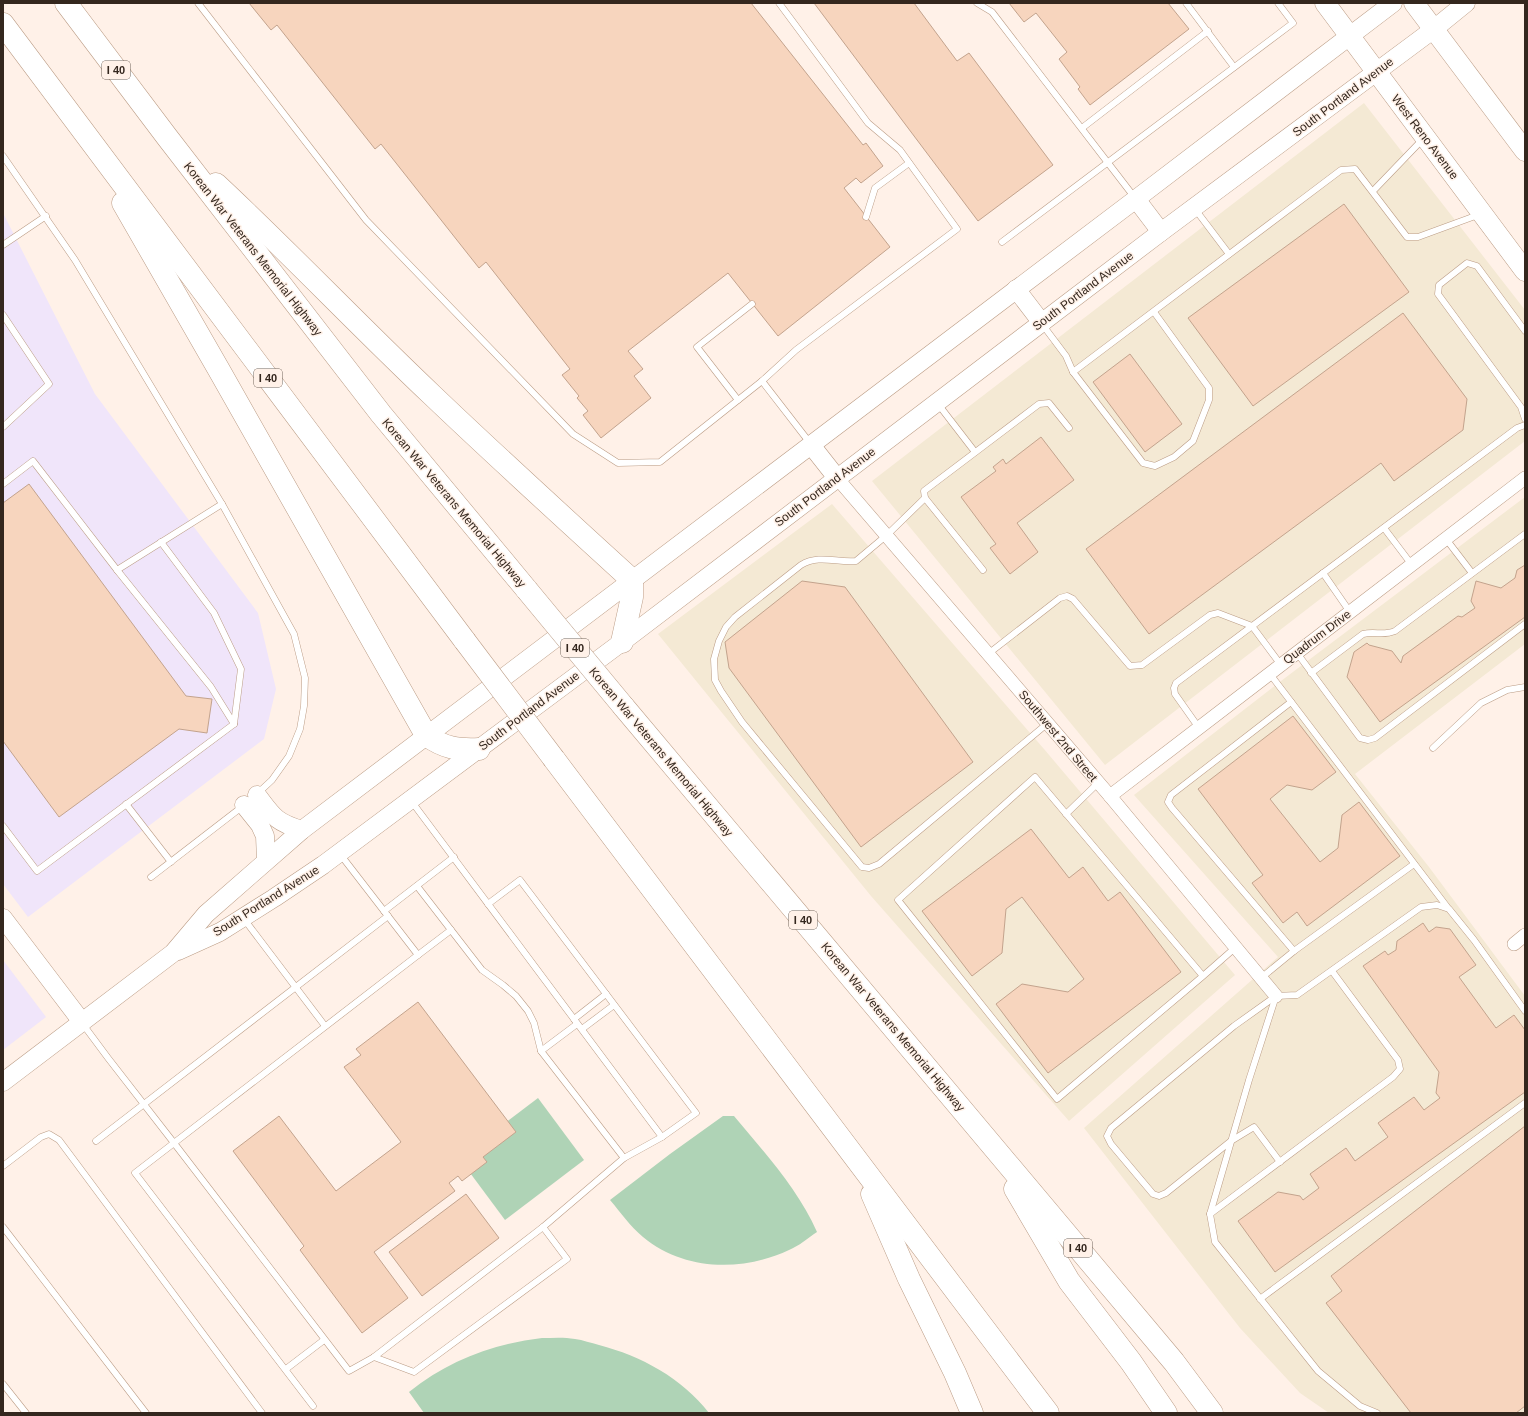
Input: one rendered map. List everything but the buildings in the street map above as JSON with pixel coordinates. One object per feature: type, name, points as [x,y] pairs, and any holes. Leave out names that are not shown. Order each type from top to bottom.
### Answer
[{"type":"highway","name":"Korean War Veterans Memorial Highway","points":[[66,3],[167,137],[381,414],[623,706],[1174,1362],[1212,1413]]},
{"type":"highway","name":"I 40","points":[[3,24],[554,760],[1048,1413]]},
{"type":"highway","points":[[72,116],[219,370],[426,735],[439,744],[460,750],[478,749]]},
{"type":"highway","points":[[167,137],[266,230],[344,310],[432,396],[632,580],[632,597],[622,642]]},
{"type":"highway","points":[[982,1133],[1069,1281],[1131,1362],[1166,1413]]},
{"type":"highway","points":[[858,1162],[909,1278],[955,1373],[972,1413]]},
{"type":"highway","points":[[1174,1362],[1228,1413]]},
{"type":"main road","name":"West Reno Avenue","points":[[1325,3],[1525,270]]},
{"type":"main road","name":"South Portland Avenue","points":[[3,1082],[173,953],[206,914],[302,830],[1393,3]]},
{"type":"main road","points":[[1414,3],[1525,151]]},
{"type":"main road","name":"South Portland Avenue","points":[[173,953],[220,932],[244,918],[340,853],[622,642],[936,402],[1194,207],[1434,29],[1466,3]]},
{"type":"main road","points":[[1136,199],[1161,232]]},
{"type":"main road","points":[[1016,289],[1042,322]]},
{"type":"main road","points":[[811,445],[837,478]]},
{"type":"main road","points":[[250,800],[286,825],[302,830]]},
{"type":"main road","points":[[250,800],[265,836],[266,860]]},
{"type":"main road","points":[[3,918],[82,1022]]},
{"type":"street","name":"Southwest 2nd Street","points":[[837,478],[1110,796],[1276,996]]},
{"type":"street","name":"Quadrum Drive","points":[[1110,796],[1525,478]]},
{"type":"street","points":[[1514,944],[1525,935]]},
{"type":"lane","points":[[198,3],[366,220],[573,434],[618,463],[660,462],[762,382],[796,350],[957,229],[900,150],[868,123],[779,3]]},
{"type":"lane","points":[[977,3],[992,12],[1136,199]]},
{"type":"lane","points":[[1186,3],[1234,67]]},
{"type":"lane","points":[[1002,242],[1293,23],[1278,3]]},
{"type":"lane","points":[[1082,128],[1208,31]]},
{"type":"lane","points":[[1373,191],[1425,137]]},
{"type":"lane","points":[[3,156],[46,216],[75,260],[222,504],[294,634],[305,678],[304,706],[300,729],[289,756],[272,780],[250,800],[151,877]]},
{"type":"lane","points":[[866,217],[875,188],[910,163]]},
{"type":"lane","points":[[1073,372],[1341,170],[1355,169],[1408,237],[1418,237],[1482,213]]},
{"type":"lane","points":[[1194,207],[1229,254]]},
{"type":"lane","points":[[3,245],[46,216]]},
{"type":"lane","points":[[1525,331],[1477,266],[1467,263],[1438,285],[1438,294],[1521,407],[1525,418]]},
{"type":"lane","points":[[738,400],[697,347],[752,304]]},
{"type":"lane","points":[[1042,322],[1066,356],[1073,372],[1143,463],[1155,466],[1174,457],[1193,441],[1208,400],[1209,388],[1154,312]]},
{"type":"lane","points":[[3,315],[49,384],[3,428]]},
{"type":"lane","points":[[762,382],[811,445]]},
{"type":"lane","points":[[936,402],[975,452]]},
{"type":"lane","points":[[983,570],[925,498],[924,491],[1039,404],[1049,403],[1069,428]]},
{"type":"lane","points":[[1199,728],[1175,694],[1174,688],[1176,683],[1517,428],[1525,425]]},
{"type":"lane","points":[[3,484],[33,461],[211,688],[234,724]]},
{"type":"lane","points":[[925,498],[856,561],[809,560],[731,622],[726,627],[719,641],[714,659],[715,680],[721,691],[742,722],[840,842],[862,867],[870,868],[879,864],[1048,723]]},
{"type":"lane","points":[[117,570],[222,504]]},
{"type":"lane","points":[[1384,528],[1412,565]]},
{"type":"lane","points":[[1311,673],[1357,637],[1370,632],[1387,634],[1395,630],[1525,534]]},
{"type":"lane","points":[[1446,539],[1472,573]]},
{"type":"lane","points":[[3,826],[37,871],[234,724],[241,669],[214,613],[161,542]]},
{"type":"lane","points":[[1323,573],[1350,612]]},
{"type":"lane","points":[[988,654],[1060,598],[1067,596],[1072,599],[1130,666],[1142,665],[1210,615],[1218,613],[1252,626],[1281,665]]},
{"type":"lane","points":[[1296,653],[1360,738],[1368,740],[1375,738],[1525,624]]},
{"type":"lane","points":[[1270,674],[1414,864],[1474,940],[1525,1011]]},
{"type":"lane","points":[[1433,748],[1481,703],[1507,690],[1525,687]]},
{"type":"lane","points":[[1291,702],[1171,795],[1168,802],[1294,951]]},
{"type":"lane","points":[[1203,976],[1035,777],[898,900],[1057,1099],[1203,976],[1236,947]]},
{"type":"lane","points":[[1066,814],[1098,783]]},
{"type":"lane","points":[[410,800],[662,1137]]},
{"type":"lane","points":[[126,804],[171,862]]},
{"type":"lane","points":[[340,853],[418,955]]},
{"type":"lane","points":[[96,1141],[296,987],[454,857]]},
{"type":"lane","points":[[1261,978],[1294,951],[1414,864]]},
{"type":"lane","points":[[82,1022],[349,1371],[374,1357],[543,1227],[624,1158],[662,1137],[696,1113],[520,880],[488,904]]},
{"type":"lane","points":[[417,886],[482,970],[516,996],[528,1010],[534,1024],[541,1051],[624,1158]]},
{"type":"lane","points":[[1280,1162],[1254,1127],[1231,1141],[1166,1194],[1159,1196],[1153,1194],[1111,1144],[1107,1136],[1111,1128],[1234,1026],[1276,996],[1298,995],[1420,907],[1437,905],[1449,909]]},
{"type":"lane","points":[[244,918],[325,1026]]},
{"type":"lane","points":[[314,1406],[135,1172],[451,930]]},
{"type":"lane","points":[[1210,1214],[1393,1077],[1400,1069],[1398,1060],[1332,970]]},
{"type":"lane","points":[[578,1024],[606,994]]},
{"type":"lane","points":[[1276,996],[1210,1214],[1215,1242],[1318,1371],[1360,1406],[1377,1413]]},
{"type":"lane","points":[[541,1051],[578,1024],[614,1005]]},
{"type":"lane","points":[[1260,1299],[1525,1104]]},
{"type":"lane","points":[[3,1166],[41,1137],[49,1134],[59,1140],[262,1413]]},
{"type":"lane","points":[[3,1227],[146,1413]]},
{"type":"lane","points":[[374,1357],[414,1372],[567,1259],[543,1227]]},
{"type":"lane","points":[[286,1369],[324,1340]]},
{"type":"lane","points":[[3,1384],[26,1413]]},
{"type":"shaded area","points":[[1364,103],[1525,310],[1525,441],[1105,765],[872,481]]},
{"type":"shaded area","points":[[3,213],[95,394],[258,613],[276,689],[264,739],[28,917],[3,884]]},
{"type":"shaded area","points":[[1525,497],[1525,644],[1355,774],[1429,867],[1525,996],[1525,1413],[1329,1413],[1300,1393],[1240,1328],[1084,1128],[1278,957],[1134,795],[1281,681]]},
{"type":"shaded area","points":[[832,504],[1044,749],[1235,975],[1069,1121],[871,896],[658,634]]},
{"type":"shaded area","points":[[3,960],[46,1017],[3,1050]]},
{"type":"green space","points":[[538,1098],[584,1160],[505,1220],[459,1158]]},
{"type":"green space","points":[[723,1116],[734,1116],[780,1171],[809,1216],[817,1232],[793,1248],[771,1257],[733,1265],[695,1262],[676,1256],[659,1248],[643,1237],[610,1200]]},
{"type":"green space","points":[[542,1338],[578,1339],[630,1355],[660,1370],[673,1379],[698,1400],[709,1413],[424,1413],[409,1392],[439,1371],[471,1356],[506,1345]]}]
